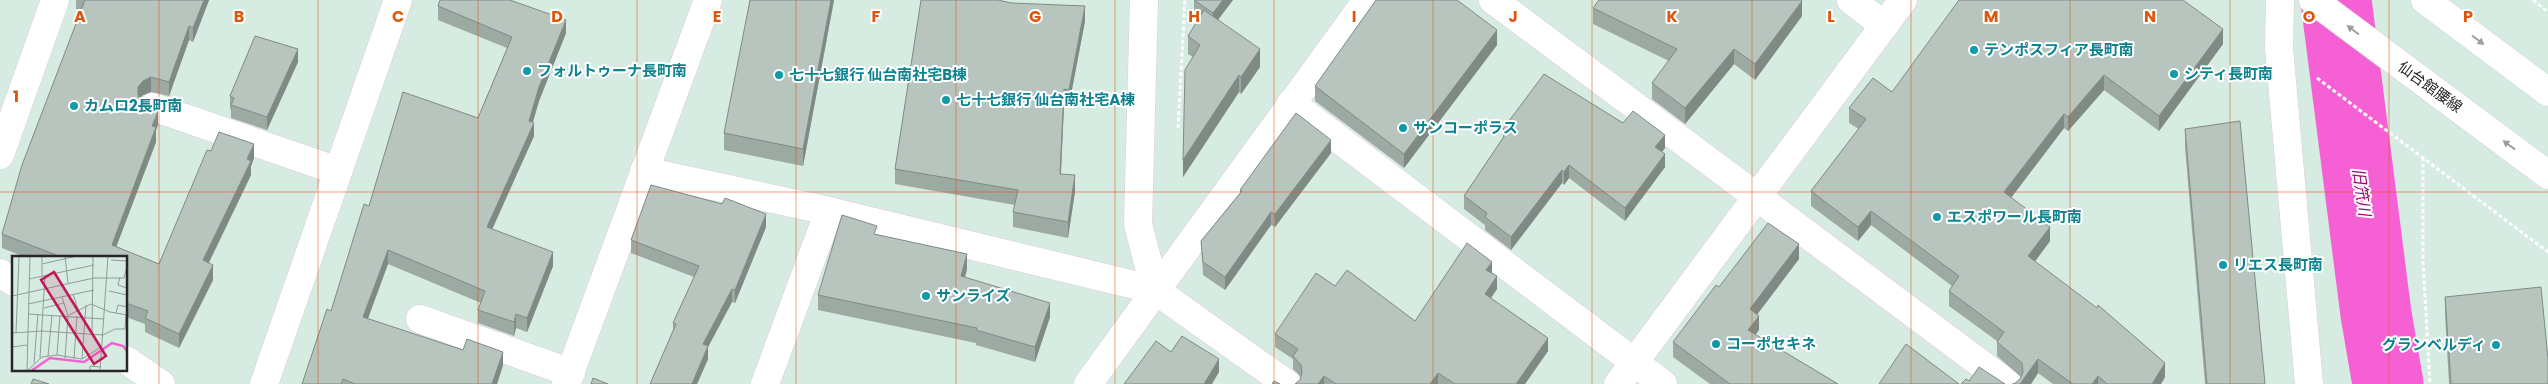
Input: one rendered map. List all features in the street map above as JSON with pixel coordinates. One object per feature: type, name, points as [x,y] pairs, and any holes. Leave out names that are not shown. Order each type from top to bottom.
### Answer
[{"type":"street","points":[[0,155],[56,0]]},
{"type":"street","points":[[264,384],[398,0]]},
{"type":"street","points":[[420,319],[568,378],[708,0]]},
{"type":"street","points":[[1144,0],[1138,224],[1155,290]]},
{"type":"street","points":[[1088,384],[1367,0]]},
{"type":"street","points":[[1493,0],[2008,384]]},
{"type":"street","points":[[1850,0],[1884,25]]},
{"type":"street","points":[[1618,384],[1903,0]]},
{"type":"street","points":[[2280,0],[2278,48],[2309,384]]},
{"type":"street","name":"仙台館腰線","points":[[2313,0],[2548,175]]},
{"type":"street","points":[[2425,0],[2548,92]]},
{"type":"street","points":[[1291,103],[1663,384]]},
{"type":"street","points":[[152,107],[338,171]]},
{"type":"street","points":[[644,171],[829,212],[1155,290],[1287,384]]},
{"type":"street","points":[[765,384],[829,212]]},
{"type":"street","points":[[0,273],[12,281]]},
{"type":"street","points":[[128,361],[161,384]]},
{"type":"path","points":[[2533,0],[2548,12]]},
{"type":"path","points":[[2313,75],[2548,252]]},
{"type":"path","points":[[2423,157],[2423,260],[2430,384]]},
{"type":"building","points":[[85,0],[204,0],[193,28],[189,26],[169,82],[151,77],[143,81],[138,87],[141,103],[158,111],[152,126],[156,127],[112,245],[159,264],[207,150],[211,151],[219,132],[254,144],[247,159],[251,161],[203,260],[213,265],[179,334],[145,318],[148,311],[128,304],[128,256],[59,256],[2,234],[22,165]]},
{"type":"building","points":[[440,0],[510,0],[566,20],[539,87],[529,121],[534,123],[487,227],[553,252],[527,318],[516,314],[514,322],[478,310],[485,291],[388,250],[363,317],[463,350],[467,339],[503,352],[492,384],[355,384],[343,379],[341,384],[302,384],[327,309],[331,311],[364,204],[369,206],[403,92],[478,118],[512,37],[438,6]]},
{"type":"building","name":"七十七銀行 仙台南社宅B棟","points":[[750,0],[831,0],[803,149],[724,133]]},
{"type":"building","points":[[921,0],[998,0],[1011,3],[1085,6],[1069,90],[1064,89],[1060,174],[1075,175],[1068,222],[1013,212],[1018,190],[895,169]]},
{"type":"building","points":[[1194,0],[1223,0],[1213,13]]},
{"type":"building","points":[[1376,0],[1457,0],[1497,30],[1404,154],[1315,86]]},
{"type":"building","points":[[1599,0],[1802,1],[1755,64],[1734,49],[1685,108],[1652,83],[1677,49],[1593,8]]},
{"type":"building","points":[[1959,0],[2183,0],[2223,29],[2159,116],[2104,75],[2068,117],[2064,114],[2004,192],[2050,227],[2028,256],[2097,308],[2098,305],[2165,363],[2152,384],[2107,384],[2098,376],[2092,384],[2073,384],[2038,359],[2020,384],[2014,384],[2020,379],[2023,372],[2022,363],[1997,342],[2004,332],[1949,291],[1959,276],[1871,211],[1858,227],[1811,191],[1866,119],[1849,108],[1873,78],[1892,92]]},
{"type":"building","points":[[1204,10],[1260,49],[1241,77],[1239,75],[1183,160],[1185,70],[1200,45],[1188,36]]},
{"type":"building","points":[[255,36],[298,49],[267,117],[231,105],[234,98],[230,96]]},
{"type":"building","points":[[1544,74],[1623,123],[1633,111],[1665,135],[1655,147],[1665,154],[1625,208],[1569,165],[1564,172],[1562,170],[1511,237],[1485,217],[1487,213],[1464,196],[1507,132],[1503,129]]},
{"type":"building","points":[[1296,113],[1331,140],[1275,214],[1271,212],[1225,277],[1203,262],[1201,241],[1242,191],[1240,190]]},
{"type":"building","name":"リエス長町南","points":[[2240,121],[2265,384],[2207,384],[2185,129]]},
{"type":"building","points":[[651,185],[722,204],[725,198],[766,214],[735,290],[732,289],[703,344],[708,346],[692,384],[650,384],[676,324],[673,323],[699,266],[631,240]]},
{"type":"building","points":[[842,215],[877,226],[874,234],[967,254],[961,276],[1050,303],[1035,347],[976,330],[977,328],[818,295]]},
{"type":"building","points":[[1768,223],[1799,244],[1750,309],[1759,316],[1748,330],[1838,384],[1730,384],[1673,342],[1716,285],[1719,287]]},
{"type":"building","points":[[1467,243],[1492,262],[1486,270],[1497,276],[1485,294],[1548,338],[1516,384],[1455,384],[1438,373],[1430,384],[1336,384],[1324,376],[1318,384],[1295,384],[1300,380],[1302,373],[1301,365],[1293,356],[1298,349],[1275,334],[1316,273],[1335,286],[1347,270],[1415,321]]},
{"type":"building","name":"グランベルディ","points":[[2541,287],[2548,359],[2548,384],[2451,384],[2445,297]]},
{"type":"building","points":[[1182,336],[1219,359],[1204,384],[1124,384],[1156,341],[1171,352]]},
{"type":"building","points":[[1906,344],[1959,384],[1879,384]]},
{"type":"building","points":[[1979,367],[2005,384],[1961,384],[1966,379],[1969,381]]},
{"type":"building","points":[[593,378],[608,384],[591,384]]},
{"type":"building","points":[[33,379],[49,384],[31,384]]},
{"type":"waterway","name":"旧笊川","points":[[2336,0],[2376,314],[2388,384]]},
{"type":"place","name":"テンポスフィア長町南","points":[[1974,50]]},
{"type":"place","name":"フォルトゥーナ長町南","points":[[527,71]]},
{"type":"place","name":"シティ長町南","points":[[2174,74]]},
{"type":"place","name":"七十七銀行 仙台南社宅B棟","points":[[779,75]]},
{"type":"place","name":"七十七銀行 仙台南社宅A棟","points":[[946,100]]},
{"type":"place","name":"カムロ2長町南","points":[[74,106]]},
{"type":"place","name":"サンコーポラス","points":[[1403,128]]},
{"type":"place","name":"エスポワール長町南","points":[[1937,217]]},
{"type":"place","name":"リエス長町南","points":[[2223,265]]},
{"type":"place","name":"サンライズ","points":[[926,296]]},
{"type":"place","name":"コーポセキネ","points":[[1716,344]]},
{"type":"place","name":"グランベルディ","points":[[2496,345]]}]
